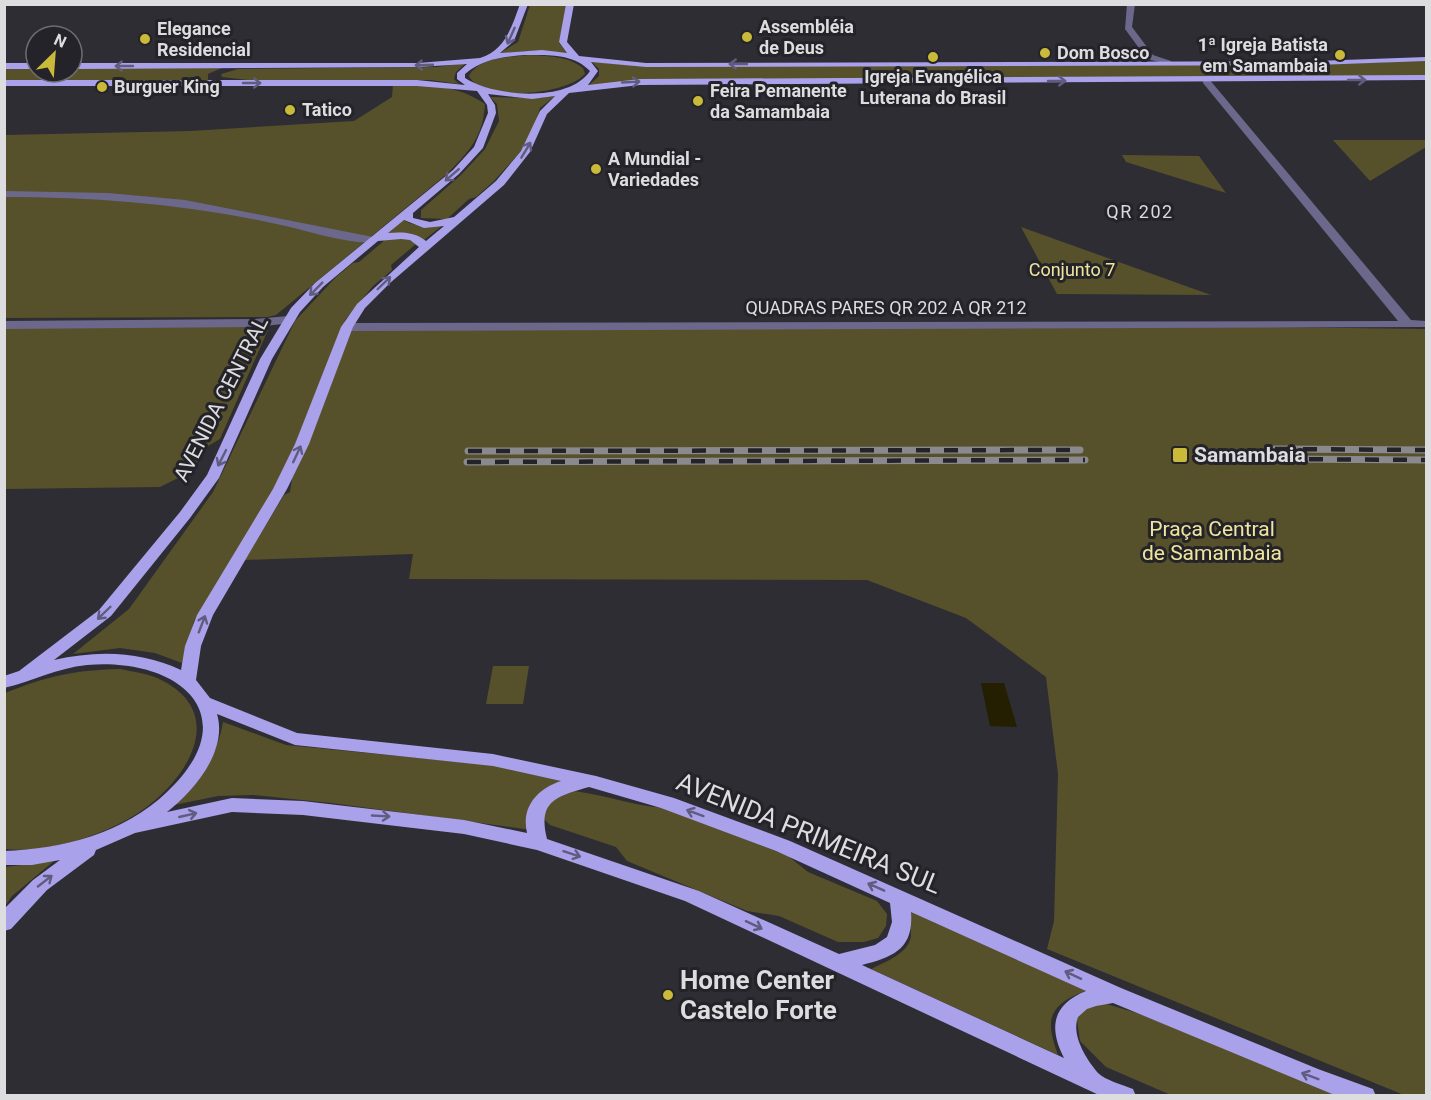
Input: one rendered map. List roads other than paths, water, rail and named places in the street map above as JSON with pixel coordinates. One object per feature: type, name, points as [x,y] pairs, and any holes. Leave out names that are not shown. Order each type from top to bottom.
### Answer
[{"type":"main road","points":[[485,59],[510,41],[524,4]]},
{"type":"main road","points":[[188,681],[193,646],[205,615],[280,489],[302,444],[347,327],[361,306],[424,246],[500,183],[518,162],[538,128],[543,113],[569,90],[593,77],[594,70],[590,64],[578,59],[563,42],[570,4]]},
{"type":"main road","points":[[84,66],[428,65],[524,53],[555,54],[578,59],[646,65],[1327,63],[1426,59]]},
{"type":"main road","name":"AVENIDA CENTRAL","points":[[24,675],[105,613],[185,515],[214,475],[266,360],[285,324],[319,285],[456,172],[484,137],[492,113],[491,105],[478,90],[466,85],[461,79],[461,74],[466,68],[485,59]]},
{"type":"main road","points":[[952,64],[971,69],[975,73],[972,78],[957,81]]},
{"type":"main road","points":[[1019,64],[1004,68],[1001,72],[1007,77],[1029,81]]},
{"type":"main road","points":[[4,66],[24,66]]},
{"type":"main road","points":[[222,83],[211,79],[212,76],[223,70],[243,66]]},
{"type":"main road","points":[[84,83],[417,82],[522,96],[640,82],[1206,81],[1426,78]]},
{"type":"main road","points":[[4,83],[24,83]]},
{"type":"main road","points":[[408,211],[408,219],[423,224],[444,223],[457,219]]},
{"type":"main road","points":[[369,243],[399,235],[413,237],[424,246]]},
{"type":"main road","points":[[4,858],[19,859],[59,854],[99,842],[131,827],[173,798],[200,765],[212,733],[207,703],[188,681],[157,665],[116,659],[70,662],[5,682]]},
{"type":"main road","name":"AVENIDA PRIMEIRA SUL","points":[[207,703],[295,739],[493,760],[596,782],[667,802],[783,846],[1114,994],[1310,1076],[1365,1095]]},
{"type":"main road","points":[[539,843],[535,814],[540,804],[559,788],[573,783],[596,782]]},
{"type":"main road","points":[[131,827],[232,805],[303,808],[464,827],[539,843],[692,897],[1125,1095]]},
{"type":"main road","points":[[4,923],[40,885],[99,842]]},
{"type":"main road","points":[[838,963],[881,952],[896,942],[902,922],[900,898]]},
{"type":"main road","points":[[1095,1082],[1070,1050],[1065,1026],[1067,1017],[1077,1002],[1114,994]]},
{"type":"street","points":[[1131,4],[1128,27],[1150,57],[1168,63]]},
{"type":"street","points":[[1138,63],[1150,57]]},
{"type":"street","points":[[1206,81],[1408,325]]},
{"type":"street","points":[[4,194],[96,195],[184,203],[241,213],[369,243]]},
{"type":"street","points":[[4,326],[285,324]]},
{"type":"street","name":"QUADRAS PARES QR 202 A QR 212","points":[[347,327],[1426,324]]},
{"type":"railway","points":[[1275,449],[1426,450]]},
{"type":"railway","points":[[468,451],[1080,450]]},
{"type":"railway","points":[[1281,459],[1426,460]]},
{"type":"railway","points":[[467,462],[1085,460]]},
{"type":"place","name":"Assembléia de Deus","points":[[747,37]]},
{"type":"place","name":"Elegance Residencial","points":[[145,39]]},
{"type":"place","name":"Dom Bosco","points":[[1045,53]]},
{"type":"place","name":"1ª Igreja Batista em Samambaia","points":[[1340,55]]},
{"type":"place","name":"Igreja Evangélica Luterana do Brasil","points":[[933,57]]},
{"type":"place","name":"Burguer King","points":[[102,87]]},
{"type":"place","name":"Feira Pemanente da Samambaia","points":[[698,101]]},
{"type":"place","name":"Tatico","points":[[290,110]]},
{"type":"place","name":"A Mundial - Variedades","points":[[596,169]]},
{"type":"place","name":"Samambaia","points":[[1180,455]]},
{"type":"place","name":"Home Center Castelo Forte","points":[[668,995]]},
{"type":"district","name":"QR 202","points":[[1140,212]]},
{"type":"park label","name":"Conjunto 7","points":[[1072,270]]},
{"type":"park label","name":"Praça Central de Samambaia","points":[[1212,541]]}]
